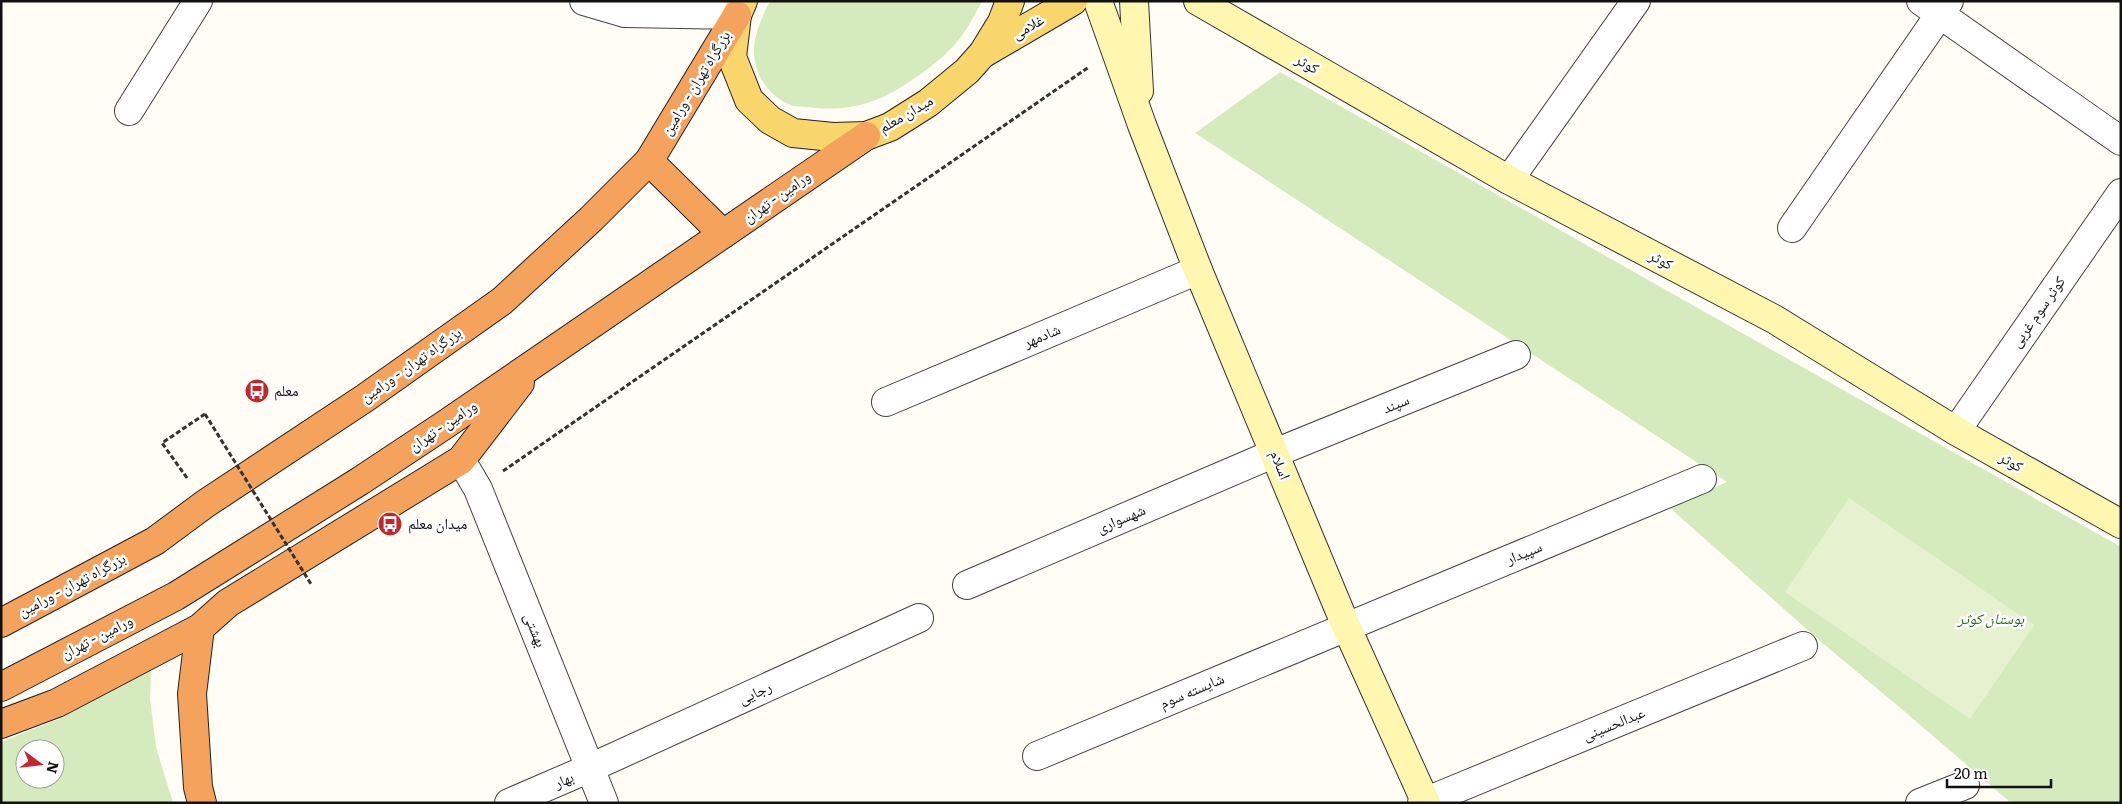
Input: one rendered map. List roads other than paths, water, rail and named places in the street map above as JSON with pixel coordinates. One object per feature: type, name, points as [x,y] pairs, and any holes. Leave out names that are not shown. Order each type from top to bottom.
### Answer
[{"type":"highway","name":"بزرگراه تهران - ورامین","points":[[1,623],[155,541],[205,504],[365,398],[502,301],[592,220],[649,161],[736,6]]},
{"type":"highway","name":"ورامین - تهران","points":[[1,686],[176,596],[360,481],[866,136]]},
{"type":"highway","points":[[649,161],[723,234]]},
{"type":"highway","points":[[1,724],[57,703],[200,628],[228,604],[461,460],[536,362]]},
{"type":"highway","points":[[200,628],[192,694],[198,788],[202,803]]},
{"type":"main road","name":"میدان معلم","points":[[736,6],[732,57],[748,100],[770,120],[793,133],[833,138],[866,136],[890,127],[928,103],[967,71],[983,54],[1002,22],[1010,1]]},
{"type":"main road","name":"غلامی","points":[[983,54],[1073,1]]},
{"type":"main road","name":"اسلام","points":[[1098,1],[1142,125],[1198,270],[1346,626],[1425,802]]},
{"type":"main road","points":[[1134,1],[1142,125]]},
{"type":"main road","name":"کوثر","points":[[1198,1],[1510,180],[1774,319],[1956,431],[2121,524]]},
{"type":"street","points":[[129,111],[198,1]]},
{"type":"street","points":[[584,1],[625,13],[736,6]]},
{"type":"street","points":[[1510,180],[1636,1]]},
{"type":"street","points":[[1792,228],[1937,6],[2121,141]]},
{"type":"street","name":"کوثر سوم غربی","points":[[1956,431],[2121,193]]},
{"type":"street","name":"شادمهر","points":[[886,402],[1198,270]]},
{"type":"street","name":"سپند","points":[[1275,453],[1516,355]]},
{"type":"street","name":"شهسواری","points":[[967,585],[1275,453]]},
{"type":"street","name":"بهشتی","points":[[461,460],[478,489],[604,803]]},
{"type":"street","name":"سپیدار","points":[[1346,626],[1702,479]]},
{"type":"street","name":"رجایی","points":[[590,768],[919,618]]},
{"type":"street","name":"شایسته سوم","points":[[1037,756],[1346,626]]},
{"type":"street","name":"عبدالحسینی","points":[[1425,802],[1804,646]]},
{"type":"street","name":"بهار","points":[[509,803],[590,768]]},
{"type":"street","points":[[1920,803],[1965,785]]},
{"type":"place","name":"معلم","points":[[257,391]]},
{"type":"place","name":"میدان معلم","points":[[390,524]]},
{"type":"park label","name":"بوستان کوثر","points":[[1991,619]]}]
